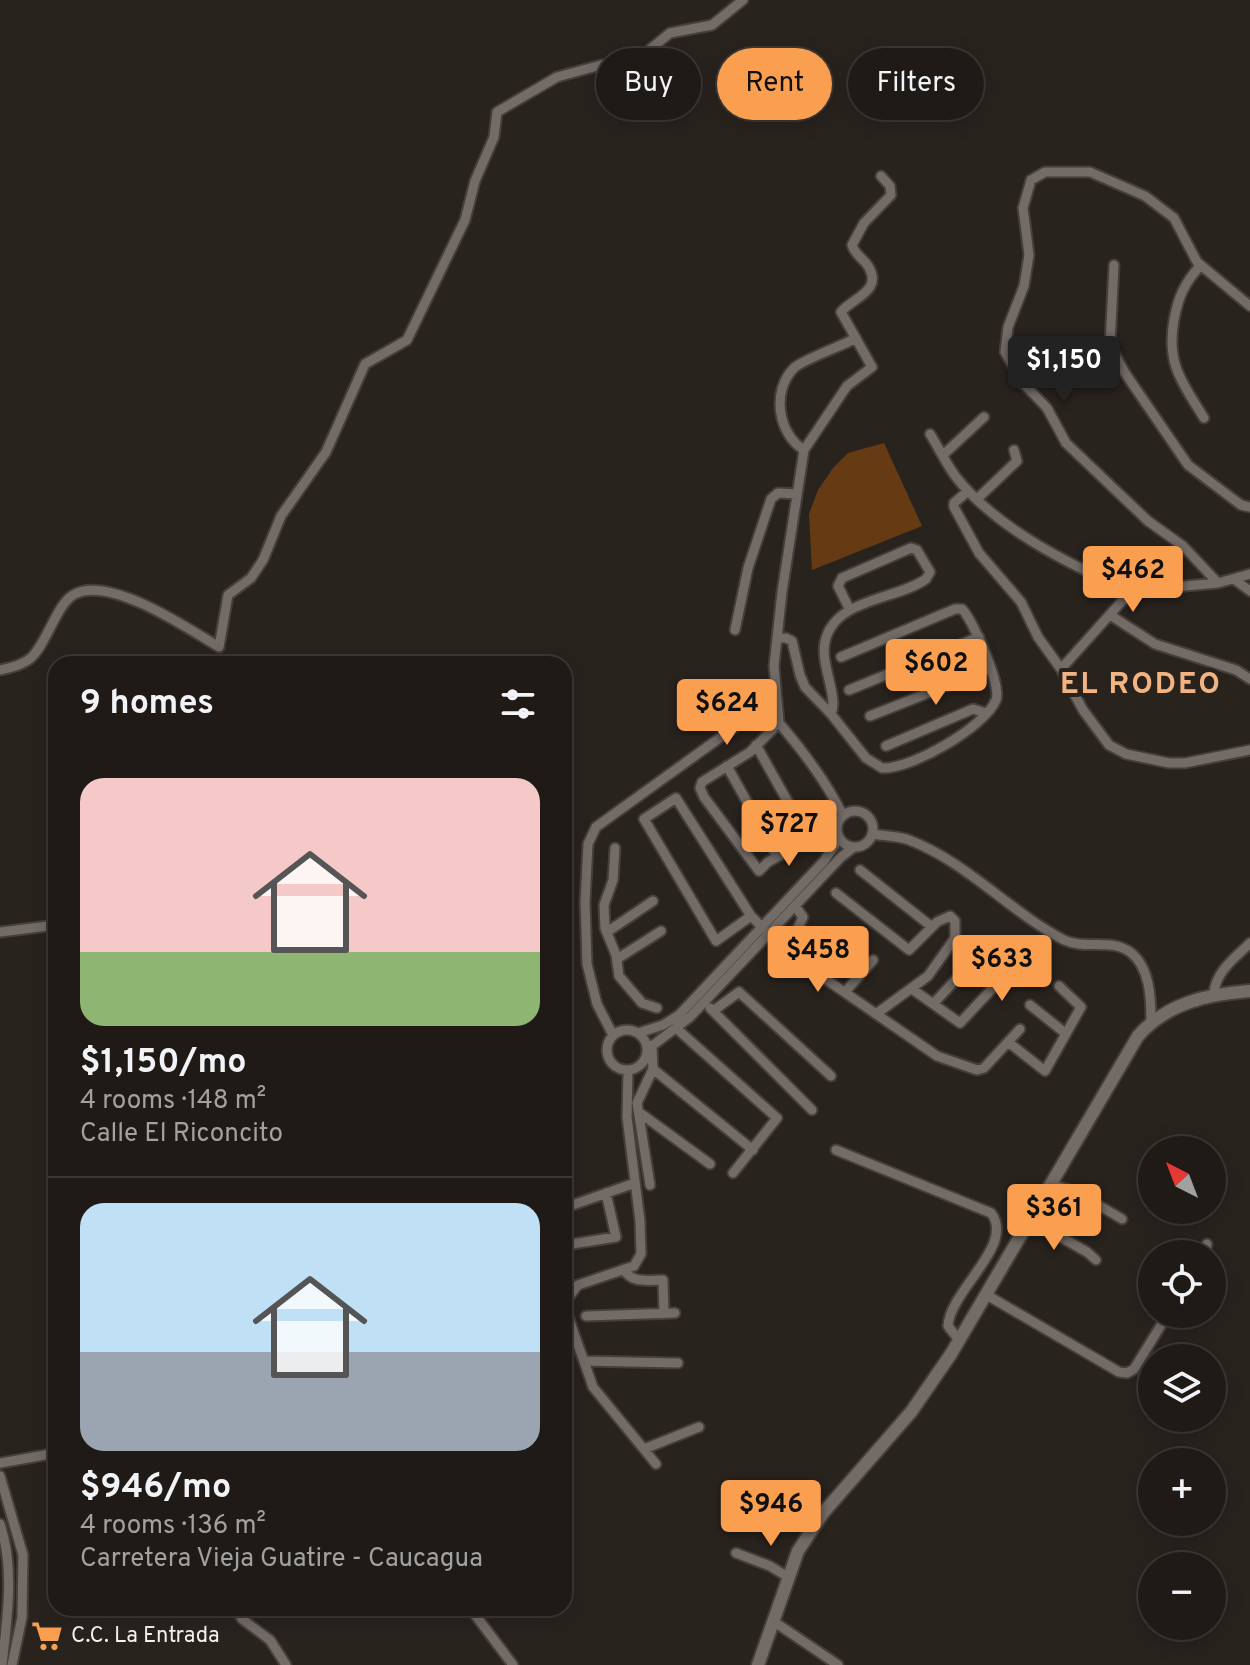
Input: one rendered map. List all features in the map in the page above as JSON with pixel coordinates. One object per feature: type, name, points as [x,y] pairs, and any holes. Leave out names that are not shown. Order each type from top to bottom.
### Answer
[{"type":"main road","points":[[758,1665],[798,1551],[823,1513],[911,1412],[959,1340],[1138,1036],[1151,1020],[1168,1011],[1214,993],[1250,991]]},
{"type":"street","points":[[0,670],[31,661],[66,600],[76,593],[98,588],[151,609],[219,647],[228,595],[251,578],[263,560],[281,516],[326,452],[365,364],[407,340],[465,220],[475,181],[494,137],[497,112],[557,77],[601,65],[632,64],[670,33],[712,25],[743,0]]},
{"type":"street","points":[[1218,583],[1183,546],[1148,521],[1066,443],[1047,408],[1023,383],[1005,352],[1008,327],[1024,286],[1029,255],[1023,208],[1031,180],[1045,172],[1090,172],[1145,196],[1174,218],[1201,265],[1250,306]]},
{"type":"street","points":[[756,745],[793,811],[801,843],[777,856],[759,871],[700,788],[702,782],[756,745],[776,722],[774,666],[804,450],[847,386],[871,369],[870,361],[841,312],[864,295],[871,284],[871,271],[854,252],[852,245],[860,229],[891,195],[890,186],[881,176]]},
{"type":"street","points":[[1114,265],[1110,345],[1125,373],[1188,465],[1241,505],[1250,507]]},
{"type":"street","points":[[1201,265],[1180,292],[1170,344],[1178,372],[1204,418]]},
{"type":"street","points":[[804,450],[792,440],[781,419],[781,397],[787,378],[798,365],[856,338]]},
{"type":"street","points":[[943,455],[984,417]]},
{"type":"street","points":[[930,434],[955,476],[977,499],[1019,533],[1102,579],[1131,591],[1218,583],[1250,574]]},
{"type":"street","points":[[977,499],[1017,461],[1014,450]]},
{"type":"street","points":[[968,491],[954,503],[954,507],[979,553],[1021,602],[1038,637],[1061,669],[1096,730],[1109,745],[1126,754],[1177,764],[1250,750]]},
{"type":"street","points":[[735,630],[748,568],[771,499],[778,493],[797,494]]},
{"type":"street","points":[[831,714],[834,705],[824,664],[826,638],[834,624],[850,610],[924,581],[930,572],[917,550],[911,548],[842,578],[838,586],[850,610]]},
{"type":"street","points":[[1234,579],[1250,591]]},
{"type":"street","points":[[1061,669],[1131,591]]},
{"type":"street","points":[[777,638],[792,641],[805,687],[870,762],[886,768],[927,756],[986,713],[997,697],[979,637],[968,615],[958,608],[841,657]]},
{"type":"street","points":[[1110,615],[1155,644],[1236,670],[1250,679]]},
{"type":"street","points":[[849,690],[979,637]]},
{"type":"street","points":[[870,716],[989,669]]},
{"type":"street","points":[[886,746],[973,709],[986,713]]},
{"type":"street","points":[[613,1035],[597,1004],[587,964],[588,844],[596,827],[739,724],[761,720],[776,722],[833,794],[843,816]]},
{"type":"street","points":[[727,766],[777,856]]},
{"type":"street","points":[[751,916],[716,941],[644,819],[676,798],[751,916],[763,928]]},
{"type":"street","points":[[650,1185],[637,1103],[653,1069],[650,1047],[638,1033],[625,1030],[613,1035],[607,1048],[614,1067],[628,1071],[640,1066],[650,1047],[704,1002],[841,857],[854,847],[865,844],[872,834],[872,823],[865,814],[854,811],[843,816],[837,826],[843,843],[854,847]]},
{"type":"street","points":[[872,834],[908,840],[971,874],[1069,942],[1115,945],[1131,952],[1144,971],[1151,999],[1151,1020]]},
{"type":"street","points":[[638,1033],[663,1025],[679,1015],[824,861],[839,838]]},
{"type":"street","points":[[615,848],[613,880],[604,905],[606,930],[617,959],[619,976],[642,1003],[657,1008]]},
{"type":"street","points":[[860,870],[932,927]]},
{"type":"street","points":[[836,893],[909,950],[932,927],[950,916],[955,921],[955,938],[928,976],[876,1014]]},
{"type":"street","points":[[586,934],[606,930],[653,901]]},
{"type":"street","points":[[795,906],[803,917],[798,928],[779,947],[937,1056],[977,1070],[984,1068],[1020,1029]]},
{"type":"street","points":[[0,932],[48,926]]},
{"type":"street","points":[[617,959],[661,931]]},
{"type":"street","points":[[816,973],[845,939]]},
{"type":"street","points":[[933,1004],[990,943]]},
{"type":"street","points":[[1214,993],[1215,983],[1222,971],[1250,943]]},
{"type":"street","points":[[845,992],[873,960]]},
{"type":"street","points":[[912,989],[960,1023],[1019,960]]},
{"type":"street","points":[[1008,1042],[1045,1071],[1081,1007],[1059,986]]},
{"type":"street","points":[[713,1011],[739,992],[831,1076]]},
{"type":"street","points":[[704,1002],[812,1110]]},
{"type":"street","points":[[1030,1005],[1065,1033]]},
{"type":"street","points":[[676,1028],[777,1118],[733,1173]]},
{"type":"street","points":[[653,1069],[753,1150]]},
{"type":"street","points":[[572,1293],[578,1285],[634,1266],[641,1254],[627,1117],[628,1071]]},
{"type":"street","points":[[640,1113],[710,1164]]},
{"type":"street","points":[[836,1150],[991,1213],[996,1220],[997,1236],[992,1249],[949,1316],[948,1326],[959,1340]]},
{"type":"street","points":[[572,1205],[635,1183]]},
{"type":"street","points":[[1050,1184],[1078,1193],[1122,1219]]},
{"type":"street","points":[[572,1244],[616,1237],[606,1193]]},
{"type":"street","points":[[1029,1219],[1096,1260]]},
{"type":"street","points":[[586,1316],[670,1314],[663,1280],[635,1280],[624,1269]]},
{"type":"street","points":[[985,1294],[1119,1372],[1127,1373],[1134,1369],[1159,1328]]},
{"type":"street","points":[[572,1327],[593,1387],[656,1464]]},
{"type":"street","points":[[584,1361],[678,1363]]},
{"type":"street","points":[[644,1449],[699,1427]]},
{"type":"street","points":[[0,1463],[48,1454]]},
{"type":"street","points":[[0,1476],[23,1555],[22,1608],[12,1665]]},
{"type":"street","points":[[0,1524],[5,1539],[8,1612],[2,1643],[2,1665]]},
{"type":"street","points":[[736,1553],[770,1566],[788,1577]]},
{"type":"street","points":[[8,1612],[14,1620],[22,1608]]},
{"type":"street","points":[[240,1616],[270,1640],[286,1665]]},
{"type":"street","points":[[476,1616],[513,1665]]},
{"type":"street","points":[[773,1621],[838,1665]]},
{"type":"street","points":[[2,1643],[16,1644]]},
{"type":"shaded area","points":[[884,443],[922,526],[812,570],[809,514],[818,490],[848,453]]},
{"type":"place","name":"C.C. La Entrada","points":[[47,1636]]},
{"type":"district","name":"EL RODEO","points":[[1141,685]]}]
